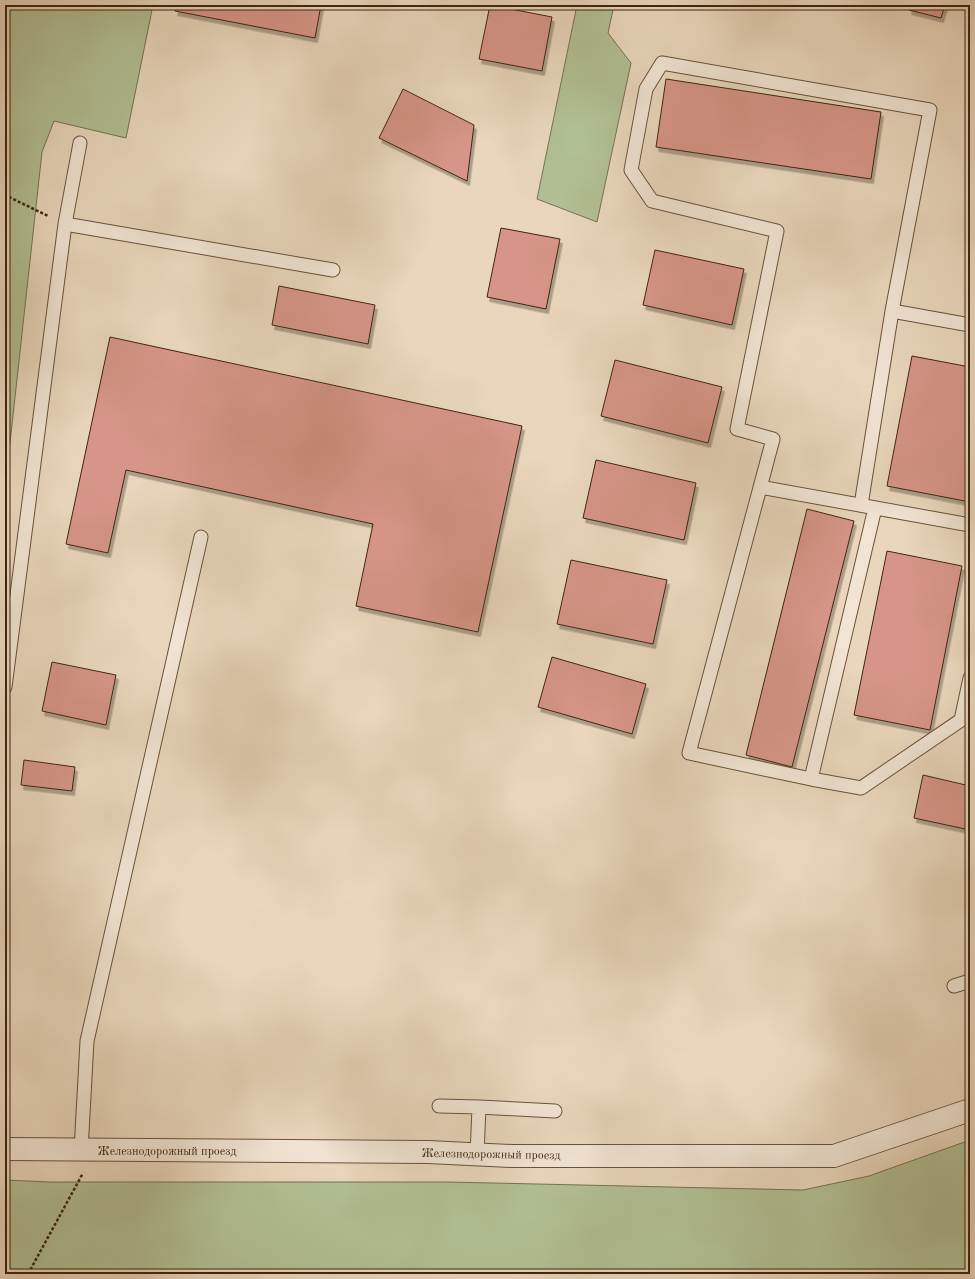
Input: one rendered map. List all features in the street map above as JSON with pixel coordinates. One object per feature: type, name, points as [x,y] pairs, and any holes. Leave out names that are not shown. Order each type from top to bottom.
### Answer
[{"type":"street","name":"Железнодорожный проезд","points":[[5,1149],[88,1151],[428,1152],[477,1155],[834,1156],[970,1110]]},
{"type":"lane","points":[[861,505],[892,311],[930,110],[662,63],[646,89],[631,170],[652,200],[777,231],[736,429],[773,439],[689,753],[861,788],[961,720],[970,678]]},
{"type":"lane","points":[[5,687],[65,224],[80,143]]},
{"type":"lane","points":[[65,224],[333,270]]},
{"type":"lane","points":[[892,311],[970,325]]},
{"type":"lane","points":[[760,487],[970,525]]},
{"type":"lane","points":[[811,779],[875,508]]},
{"type":"lane","points":[[88,1151],[87,1041],[200,537]]},
{"type":"lane","points":[[954,986],[970,981]]},
{"type":"lane","points":[[439,1106],[555,1111]]},
{"type":"lane","points":[[477,1155],[479,1107]]},
{"type":"path","points":[[5,18],[7,196],[65,224]]},
{"type":"path","points":[[28,1274],[88,1151]]},
{"type":"green space","points":[[5,5],[153,5],[126,138],[54,121],[42,152],[5,488]]},
{"type":"green space","points":[[577,5],[614,5],[608,33],[631,63],[597,222],[537,199]]},
{"type":"green space","points":[[970,1140],[970,1274],[5,1274],[5,1180],[50,1182],[448,1182],[803,1190],[869,1176]]},
{"type":"building","points":[[177,5],[321,5],[315,38],[175,11]]},
{"type":"building","points":[[490,5],[552,17],[542,71],[479,59]]},
{"type":"building","points":[[910,5],[945,5],[941,18],[909,10]]},
{"type":"building","points":[[666,79],[881,112],[871,179],[656,147]]},
{"type":"building","points":[[403,89],[474,125],[467,181],[379,138]]},
{"type":"building","points":[[501,228],[560,239],[546,309],[487,297]]},
{"type":"building","points":[[655,250],[744,269],[732,325],[643,305]]},
{"type":"building","points":[[279,286],[375,305],[368,344],[272,325]]},
{"type":"building","points":[[110,337],[522,426],[478,632],[356,606],[373,524],[126,470],[108,553],[66,544]]},
{"type":"building","points":[[912,356],[970,367],[970,502],[887,486]]},
{"type":"building","points":[[615,360],[722,387],[708,443],[601,416]]},
{"type":"building","points":[[596,460],[696,483],[684,540],[583,518]]},
{"type":"building","points":[[807,509],[854,521],[792,767],[746,755]]},
{"type":"building","points":[[887,551],[962,566],[930,730],[854,715]]},
{"type":"building","points":[[571,560],[667,580],[653,644],[557,624]]},
{"type":"building","points":[[552,657],[646,684],[632,734],[538,707]]},
{"type":"building","points":[[52,662],[116,675],[106,725],[42,711]]},
{"type":"building","points":[[24,760],[75,767],[72,791],[21,785]]},
{"type":"building","points":[[923,775],[970,786],[970,830],[914,818]]}]
